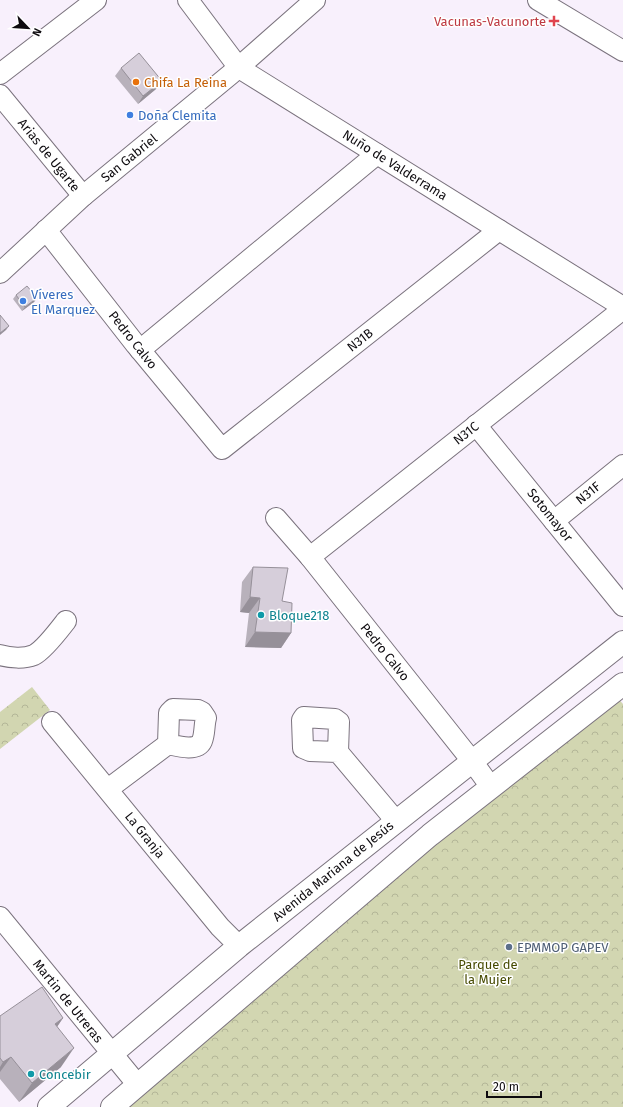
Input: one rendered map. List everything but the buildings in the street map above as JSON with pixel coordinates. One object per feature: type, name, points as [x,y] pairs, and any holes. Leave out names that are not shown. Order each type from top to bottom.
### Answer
[{"type":"main road","name":"Avenida Mariana de Jesús","points":[[49,1107],[239,946],[623,642]]},
{"type":"main road","points":[[112,1107],[137,1084],[430,835],[623,684]]},
{"type":"main road","points":[[403,815],[430,835]]},
{"type":"street","points":[[0,74],[96,0]]},
{"type":"street","name":"Nuño de Valderrama","points":[[188,0],[239,68],[623,308]]},
{"type":"street","name":"San Gabriel","points":[[0,273],[83,196],[239,68],[315,0]]},
{"type":"street","points":[[538,0],[623,51]]},
{"type":"street","name":"Arias de Ugarte","points":[[0,95],[83,196]]},
{"type":"street","points":[[140,350],[377,154]]},
{"type":"street","name":"Pedro Calvo","points":[[46,230],[140,350],[222,450]]},
{"type":"street","name":"N31B","points":[[222,450],[499,230]]},
{"type":"street","name":"N31C","points":[[310,557],[623,308]]},
{"type":"street","name":"Sotomayor","points":[[476,425],[623,606]]},
{"type":"street","name":"N31F","points":[[554,520],[623,465]]},
{"type":"street","name":"Pedro Calvo","points":[[276,518],[310,557],[491,787]]},
{"type":"street","points":[[0,655],[16,658],[34,655],[52,640],[66,621]]},
{"type":"street","name":"La Granja","points":[[52,722],[220,927],[239,946]]},
{"type":"street","points":[[108,789],[168,744]]},
{"type":"street","points":[[338,752],[403,815]]},
{"type":"street","name":"Martin de Utreras","points":[[0,917],[137,1084]]},
{"type":"green space","points":[[32,687],[50,710],[0,749],[0,712]]},
{"type":"green space","name":"Parque de la Mujer","points":[[612,692],[623,704],[623,1107],[118,1107]]},
{"type":"place","name":"Vacunas-Vacunorte","points":[[554,21]]},
{"type":"place","name":"Chifa La Reina","points":[[136,82]]},
{"type":"place","name":"Doña Clemita","points":[[130,115]]},
{"type":"place","name":"Víveres El Marquez","points":[[23,301]]},
{"type":"place","name":"Bloque218","points":[[261,615]]},
{"type":"place","name":"EPMMOP GAPEV","points":[[509,947]]},
{"type":"place","name":"Concebir","points":[[31,1074]]}]
